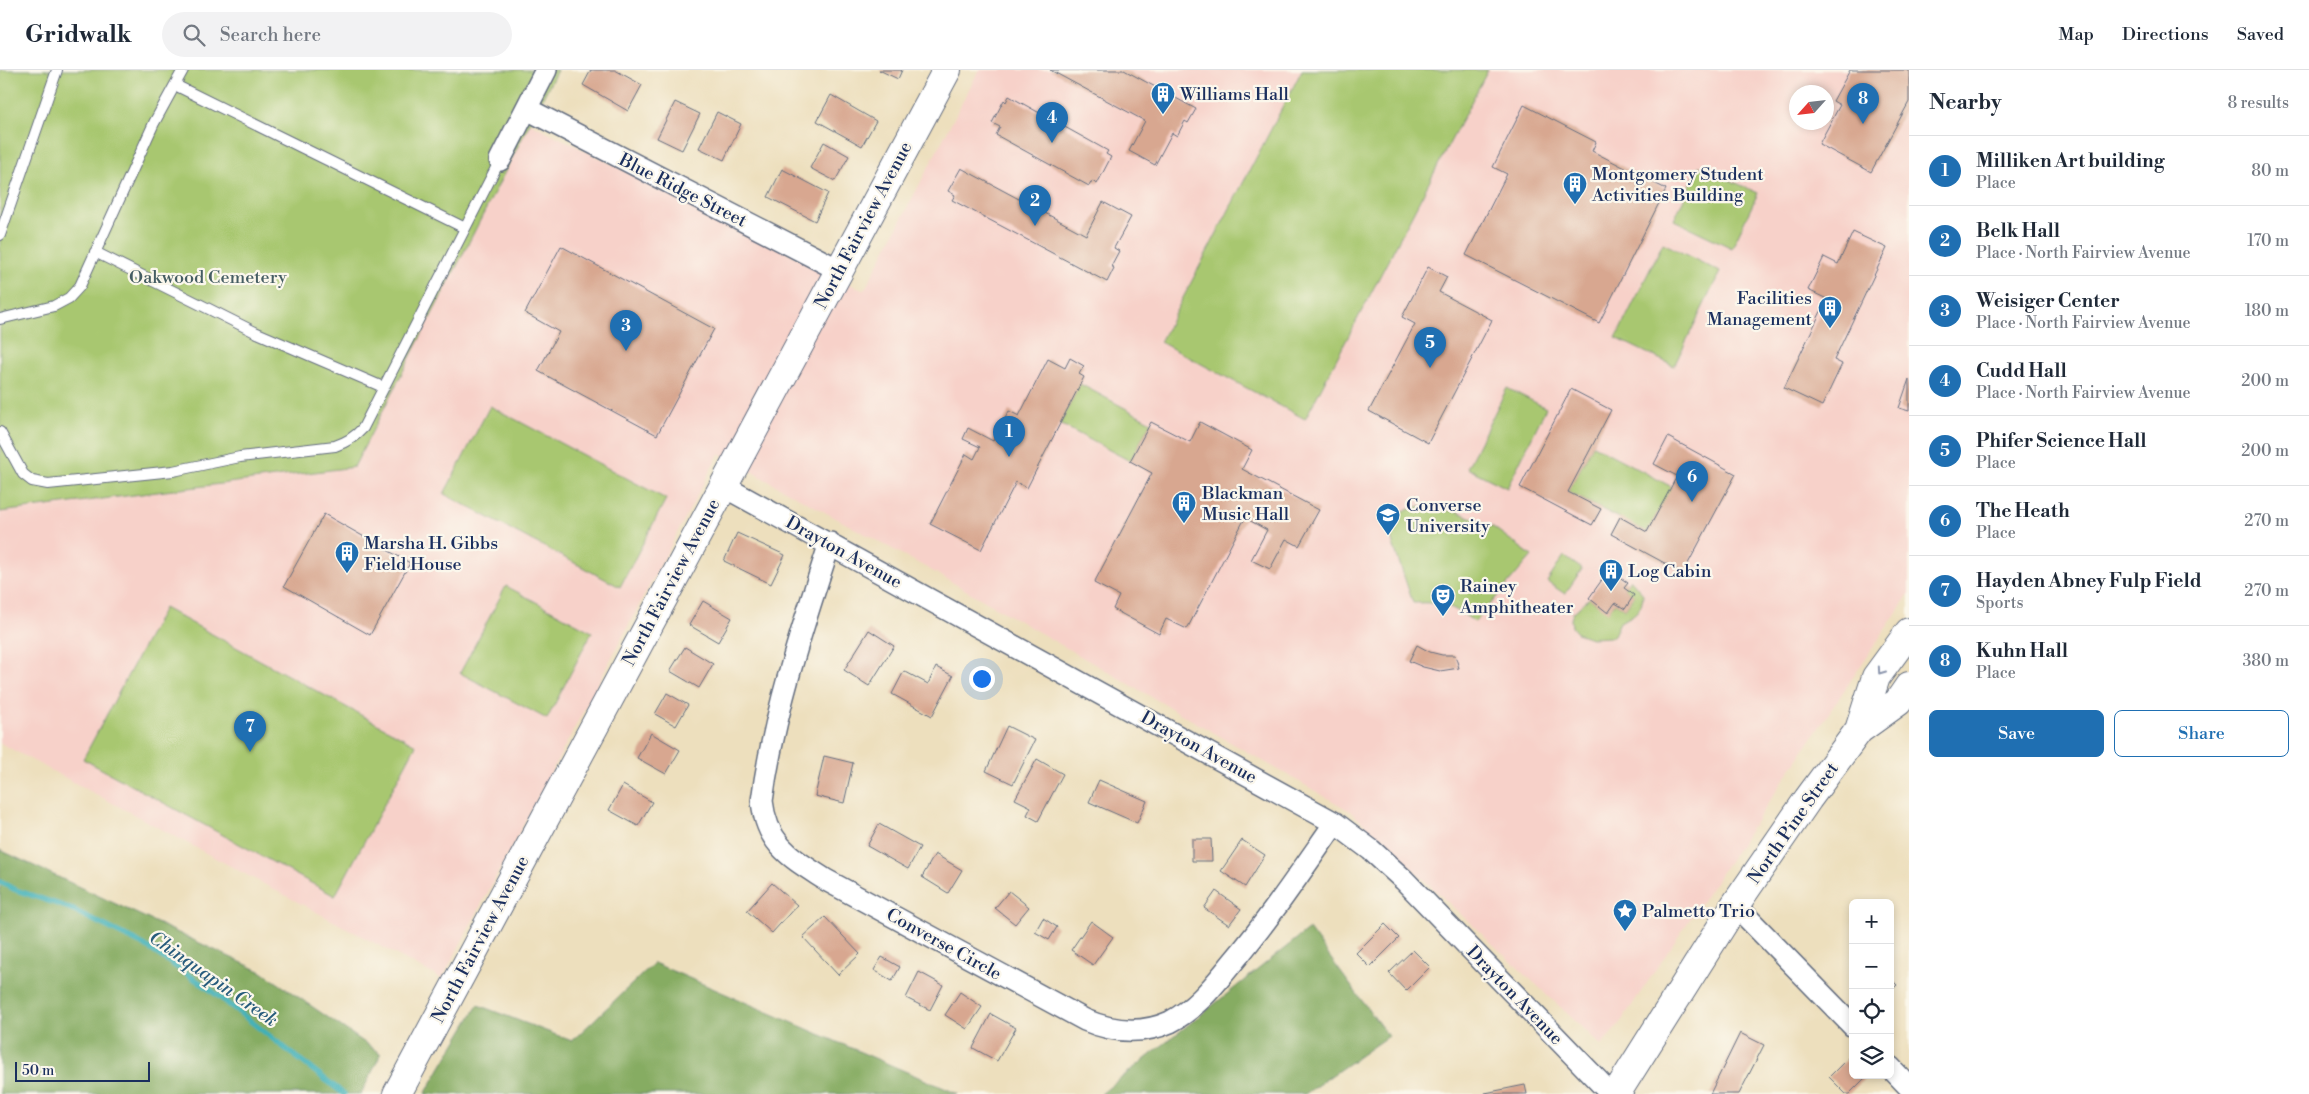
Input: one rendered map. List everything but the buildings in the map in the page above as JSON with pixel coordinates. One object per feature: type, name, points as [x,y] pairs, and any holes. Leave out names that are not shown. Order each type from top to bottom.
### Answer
[{"type":"main road","name":"North Fairview Avenue","points":[[397,1094],[946,70]]},
{"type":"main road","name":"North Pine Street","points":[[1616,1094],[1735,905],[1859,730],[1876,678],[1909,632]]},
{"type":"main road","name":"North Pine Street","points":[[1859,730],[1898,702],[1909,686]]},
{"type":"street","points":[[500,160],[546,70]]},
{"type":"street","name":"Blue Ridge Street","points":[[527,109],[839,270]]},
{"type":"street","name":"Drayton Avenue","points":[[723,486],[830,543],[1334,823],[1371,850],[1404,880],[1611,1094]]},
{"type":"street","name":"Converse Circle","points":[[830,543],[808,609],[781,709],[762,801],[764,816],[776,844],[786,854],[826,880],[1085,1020],[1104,1028],[1124,1031],[1147,1029],[1169,1022],[1188,1011],[1206,996],[1264,925],[1334,823]]},
{"type":"street","points":[[1735,905],[1849,1022]]},
{"type":"street","points":[[1894,1070],[1909,1087]]},
{"type":"lane","points":[[0,235],[57,70]]},
{"type":"lane","points":[[0,319],[54,306],[69,298],[80,286],[154,123],[183,70]]},
{"type":"lane","points":[[175,86],[465,228]]},
{"type":"lane","points":[[0,432],[23,474],[32,481],[48,484],[173,471],[240,457],[335,446],[346,443],[363,428],[500,160]]},
{"type":"lane","points":[[95,252],[255,332],[383,388]]},
{"type":"shaded area","name":"Converse University","points":[[979,70],[1909,70],[1909,594],[1618,1026],[1601,1045],[1350,811],[936,573],[719,454],[442,979],[0,743],[0,512],[354,467],[530,123],[864,291]]},
{"type":"green space","name":"Oakwood Cemetery","points":[[0,70],[557,70],[354,467],[0,512]]},
{"type":"green space","points":[[1302,70],[1488,70],[1305,419],[1160,342]]},
{"type":"green space","points":[[1699,166],[1758,193],[1732,248],[1674,220]]},
{"type":"green space","points":[[1663,243],[1720,272],[1674,366],[1616,338]]},
{"type":"green space","points":[[1080,384],[1151,422],[1130,461],[1060,424]]},
{"type":"green space","points":[[1507,388],[1546,408],[1507,488],[1467,468]]},
{"type":"green space","points":[[490,406],[666,499],[620,587],[444,494]]},
{"type":"green space","points":[[1593,445],[1672,487],[1647,532],[1568,492]]},
{"type":"green space","points":[[1420,506],[1458,512],[1493,527],[1532,556],[1475,622],[1459,612],[1440,604],[1413,603],[1384,517]]},
{"type":"green space","points":[[1564,556],[1582,569],[1565,594],[1547,582]]},
{"type":"green space","points":[[1630,579],[1643,594],[1641,605],[1637,612],[1620,622],[1614,635],[1611,637],[1591,638],[1577,633],[1572,627],[1571,619],[1573,613],[1589,598],[1608,612],[1615,603],[1625,609],[1634,596],[1624,588]]},
{"type":"green space","points":[[506,586],[592,632],[547,719],[460,673]]},
{"type":"green space","points":[[164,608],[416,745],[335,896],[83,759]]},
{"type":"green space","points":[[0,850],[262,972],[381,1054],[361,1094],[0,1094]]},
{"type":"green space","points":[[1309,929],[1388,1036],[1305,1094],[1101,1094]]},
{"type":"green space","points":[[654,963],[958,1094],[425,1094],[478,1005],[572,1041]]},
{"type":"waterway","name":"Chinquapin Creek","points":[[0,882],[16,890],[69,908],[144,945],[208,988],[344,1094]]},
{"type":"place","name":"Williams Hall","points":[[1163,115]]},
{"type":"place","name":"Kuhn Hall","points":[[1863,124]]},
{"type":"place","name":"Cudd Hall","points":[[1052,143]]},
{"type":"place","name":"Montgomery Student Activities Building","points":[[1575,205]]},
{"type":"place","name":"Belk Hall","points":[[1035,226]]},
{"type":"place","name":"Facilities Management","points":[[1830,329]]},
{"type":"place","name":"Weisiger Center","points":[[626,351]]},
{"type":"place","name":"Phifer Science Hall","points":[[1430,368]]},
{"type":"place","name":"Milliken Art building","points":[[1009,457]]},
{"type":"place","name":"The Heath","points":[[1692,502]]},
{"type":"place","name":"Blackman Music Hall","points":[[1184,524]]},
{"type":"place","name":"Converse University","points":[[1388,536]]},
{"type":"place","name":"Marsha H. Gibbs Field House","points":[[347,574]]},
{"type":"place","name":"Log Cabin","points":[[1611,592]]},
{"type":"place","name":"Rainey Amphitheater","points":[[1443,617]]},
{"type":"place","name":"Hayden Abney Fulp Field","points":[[250,752]]},
{"type":"place","name":"Palmetto Trio","points":[[1625,932]]}]
